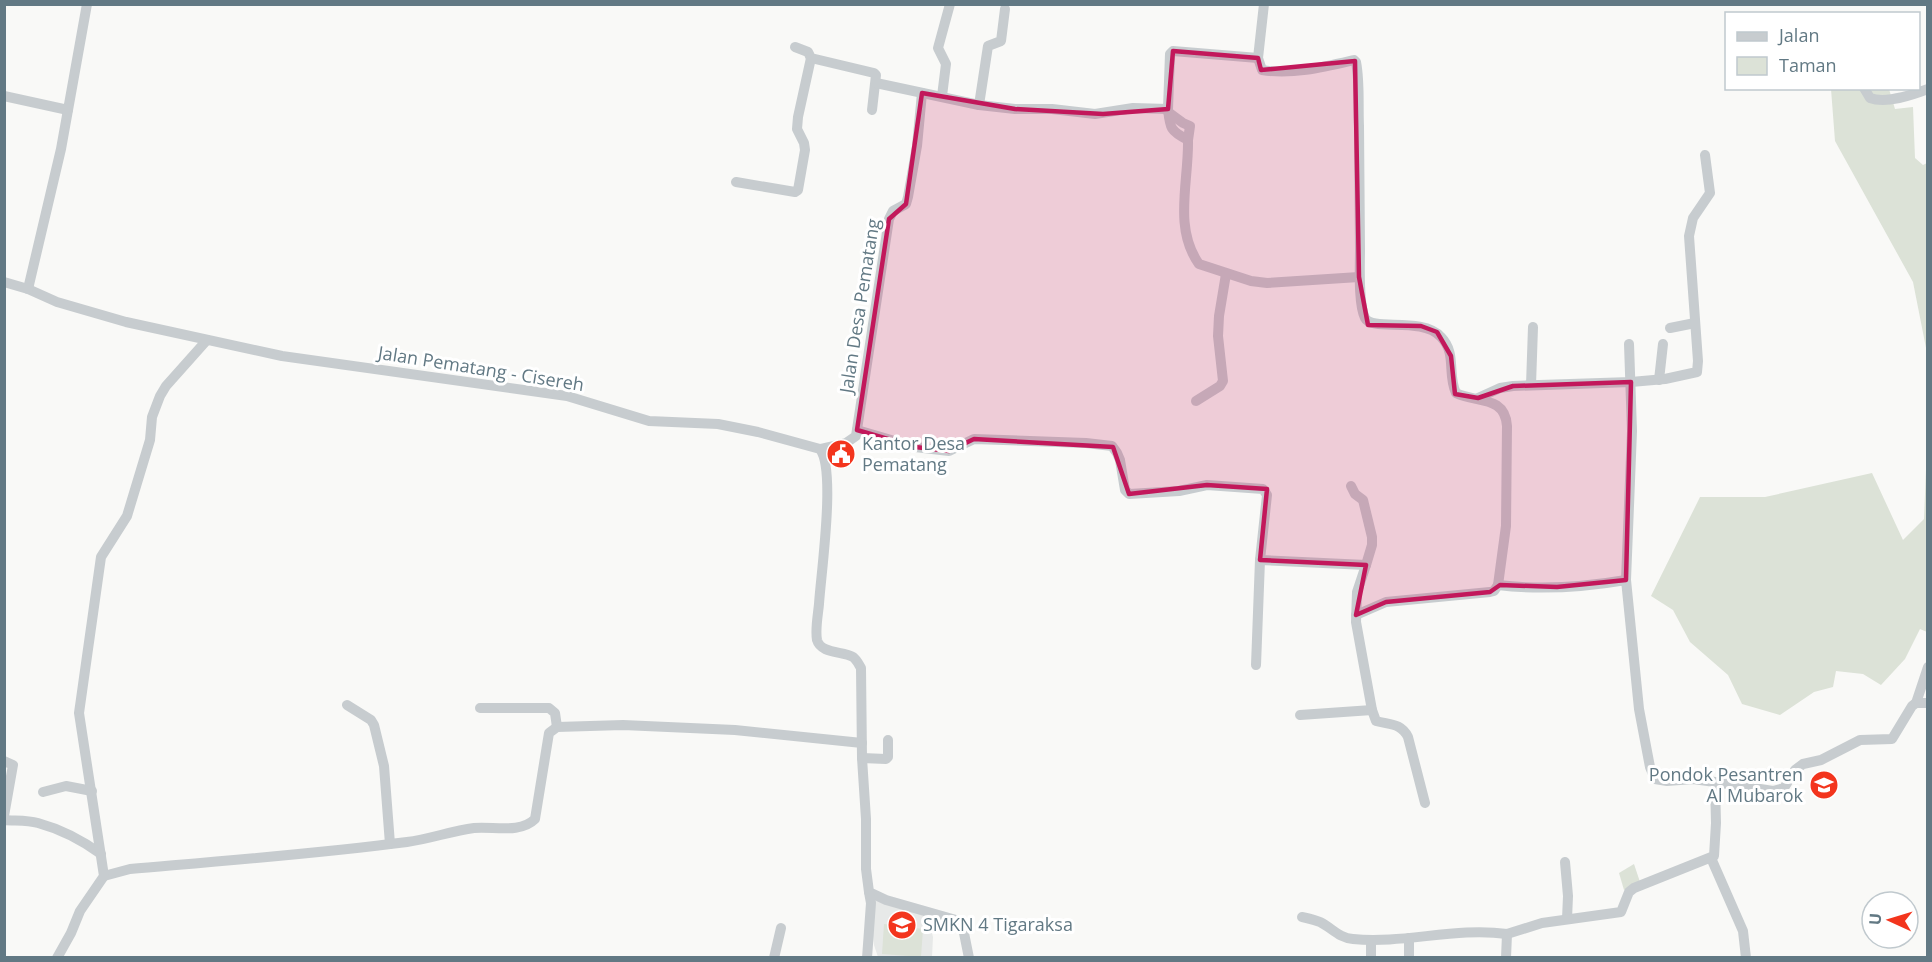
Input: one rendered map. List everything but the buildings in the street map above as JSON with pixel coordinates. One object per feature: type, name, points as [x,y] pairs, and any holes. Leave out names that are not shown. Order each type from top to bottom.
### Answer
[{"type":"street","points":[[28,289],[49,205],[87,4]]},
{"type":"street","points":[[942,96],[946,64],[938,48],[950,4]]},
{"type":"street","points":[[1264,4],[1258,58],[1263,71],[1305,69],[1354,60],[1356,62],[1360,171],[1359,277],[1365,320],[1373,324],[1421,326],[1437,332],[1447,344],[1451,356],[1454,390],[1459,395],[1478,398],[1494,404],[1503,411],[1507,421],[1506,526],[1498,585],[1494,591],[1386,602],[1356,615]]},
{"type":"street","points":[[979,105],[988,46],[1001,41],[1005,9]]},
{"type":"street","points":[[736,182],[795,192],[798,190],[805,150],[804,143],[796,129],[811,58],[808,52],[795,47]]},
{"type":"street","points":[[1258,58],[1171,51],[1168,110],[1170,127],[1175,133],[1188,140],[1184,202],[1186,233],[1194,257],[1199,264],[1226,274],[1267,283],[1359,277]]},
{"type":"street","points":[[811,58],[871,71],[876,75],[872,110]]},
{"type":"street","points":[[876,83],[979,105],[1095,114],[1133,108],[1168,110]]},
{"type":"street","points":[[1865,90],[1870,98],[1878,100],[1928,89]]},
{"type":"street","name":"Jalan Desa Pematang","points":[[857,430],[889,219],[893,211],[905,205],[909,197],[917,146],[921,93]]},
{"type":"street","points":[[4,96],[68,110]]},
{"type":"street","points":[[1478,398],[1500,388],[1659,380],[1687,376],[1697,372],[1689,236],[1693,218],[1710,193],[1705,154]]},
{"type":"street","points":[[1196,401],[1220,386],[1223,381],[1218,336],[1226,274]]},
{"type":"street","name":"Jalan Pematang - Cisereh","points":[[4,282],[28,289],[57,302],[106,316],[282,356],[567,396],[649,421],[725,426],[820,449]]},
{"type":"street","points":[[1670,328],[1695,323]]},
{"type":"street","points":[[1531,385],[1533,327]]},
{"type":"street","points":[[104,876],[80,713],[101,557],[127,516],[150,440],[154,407],[166,386],[207,340]]},
{"type":"street","points":[[1629,344],[1632,432],[1626,580],[1640,709],[1652,776],[1658,780],[1693,779],[1773,791],[1781,790],[1786,786],[1795,770],[1803,765],[1821,760],[1860,740],[1892,739],[1909,709],[1922,703],[1928,667]]},
{"type":"street","points":[[1659,380],[1663,344]]},
{"type":"street","points":[[867,957],[871,903],[861,743],[861,668],[854,657],[825,649],[817,641],[826,523],[827,469],[820,449],[852,441],[857,430],[915,447],[949,451],[974,439],[1086,443],[1112,446],[1117,453],[1125,490],[1129,494],[1179,491],[1208,485],[1263,489],[1267,495],[1260,560],[1256,664]]},
{"type":"street","points":[[1351,486],[1355,494],[1363,500],[1372,537],[1372,545],[1357,592],[1356,615],[1372,710],[1378,722],[1396,725],[1405,731],[1425,803]]},
{"type":"street","points":[[1260,560],[1366,565]]},
{"type":"street","points":[[1498,585],[1528,588],[1557,587],[1626,580]]},
{"type":"street","points":[[347,705],[371,720],[374,725],[384,766],[390,844]]},
{"type":"street","points":[[480,708],[549,708],[555,713],[557,727]]},
{"type":"street","points":[[1300,715],[1372,710]]},
{"type":"street","points":[[57,957],[80,911],[104,876],[130,868],[304,855],[435,837],[474,828],[518,828],[529,825],[535,819],[549,733],[557,727],[623,725],[735,730],[861,743]]},
{"type":"street","points":[[862,758],[886,759],[888,740]]},
{"type":"street","points":[[4,761],[13,765],[4,818],[36,822],[90,846],[101,854]]},
{"type":"street","points":[[1302,917],[1320,922],[1343,938],[1371,940],[1484,933],[1507,934],[1522,928],[1567,919],[1622,912],[1629,892],[1634,888],[1715,855],[1715,782]]},
{"type":"street","points":[[43,792],[66,786],[92,791]]},
{"type":"street","points":[[1711,858],[1743,932],[1746,957]]},
{"type":"street","points":[[1565,862],[1568,880],[1567,919]]},
{"type":"street","points":[[869,892],[885,900],[956,920],[962,927],[969,957]]},
{"type":"street","points":[[774,957],[781,928]]},
{"type":"street","points":[[1506,957],[1507,934]]},
{"type":"street","points":[[1409,938],[1409,957]]},
{"type":"street","points":[[1371,940],[1371,957]]},
{"type":"highlighted area","points":[[1173,51],[1258,58],[1261,70],[1355,61],[1359,277],[1368,325],[1421,326],[1437,332],[1451,356],[1455,394],[1478,398],[1513,386],[1631,382],[1626,580],[1557,587],[1500,585],[1490,592],[1386,602],[1356,615],[1366,565],[1260,560],[1267,489],[1207,485],[1129,494],[1113,447],[974,439],[949,451],[915,447],[857,430],[889,219],[906,204],[922,93],[1015,109],[1103,114],[1168,109]]},
{"type":"shaded area","name":"SMKN 4 Tigaraksa","points":[[872,900],[886,901],[927,915],[934,921],[931,929],[932,957],[878,957],[871,920]]},
{"type":"green space","points":[[1831,90],[1889,90],[1895,109],[1913,107],[1915,158],[1923,165],[1927,163],[1927,353],[1913,282],[1835,141]]},
{"type":"green space","points":[[1927,445],[1927,632],[1920,629],[1905,659],[1881,685],[1863,674],[1836,671],[1833,687],[1814,692],[1780,715],[1742,704],[1728,675],[1690,642],[1673,610],[1651,596],[1700,497],[1765,497],[1872,473],[1903,540],[1924,519]]},
{"type":"green space","points":[[1634,864],[1640,882],[1624,890],[1619,873]]},
{"type":"green space","points":[[884,924],[923,929],[921,957],[882,954]]},
{"type":"place","name":"Kantor Desa Pematang","points":[[841,454]]},
{"type":"place","name":"Pondok Pesantren Al Mubarok","points":[[1824,785]]},
{"type":"place","name":"SMKN 4 Tigaraksa","points":[[902,925]]}]
